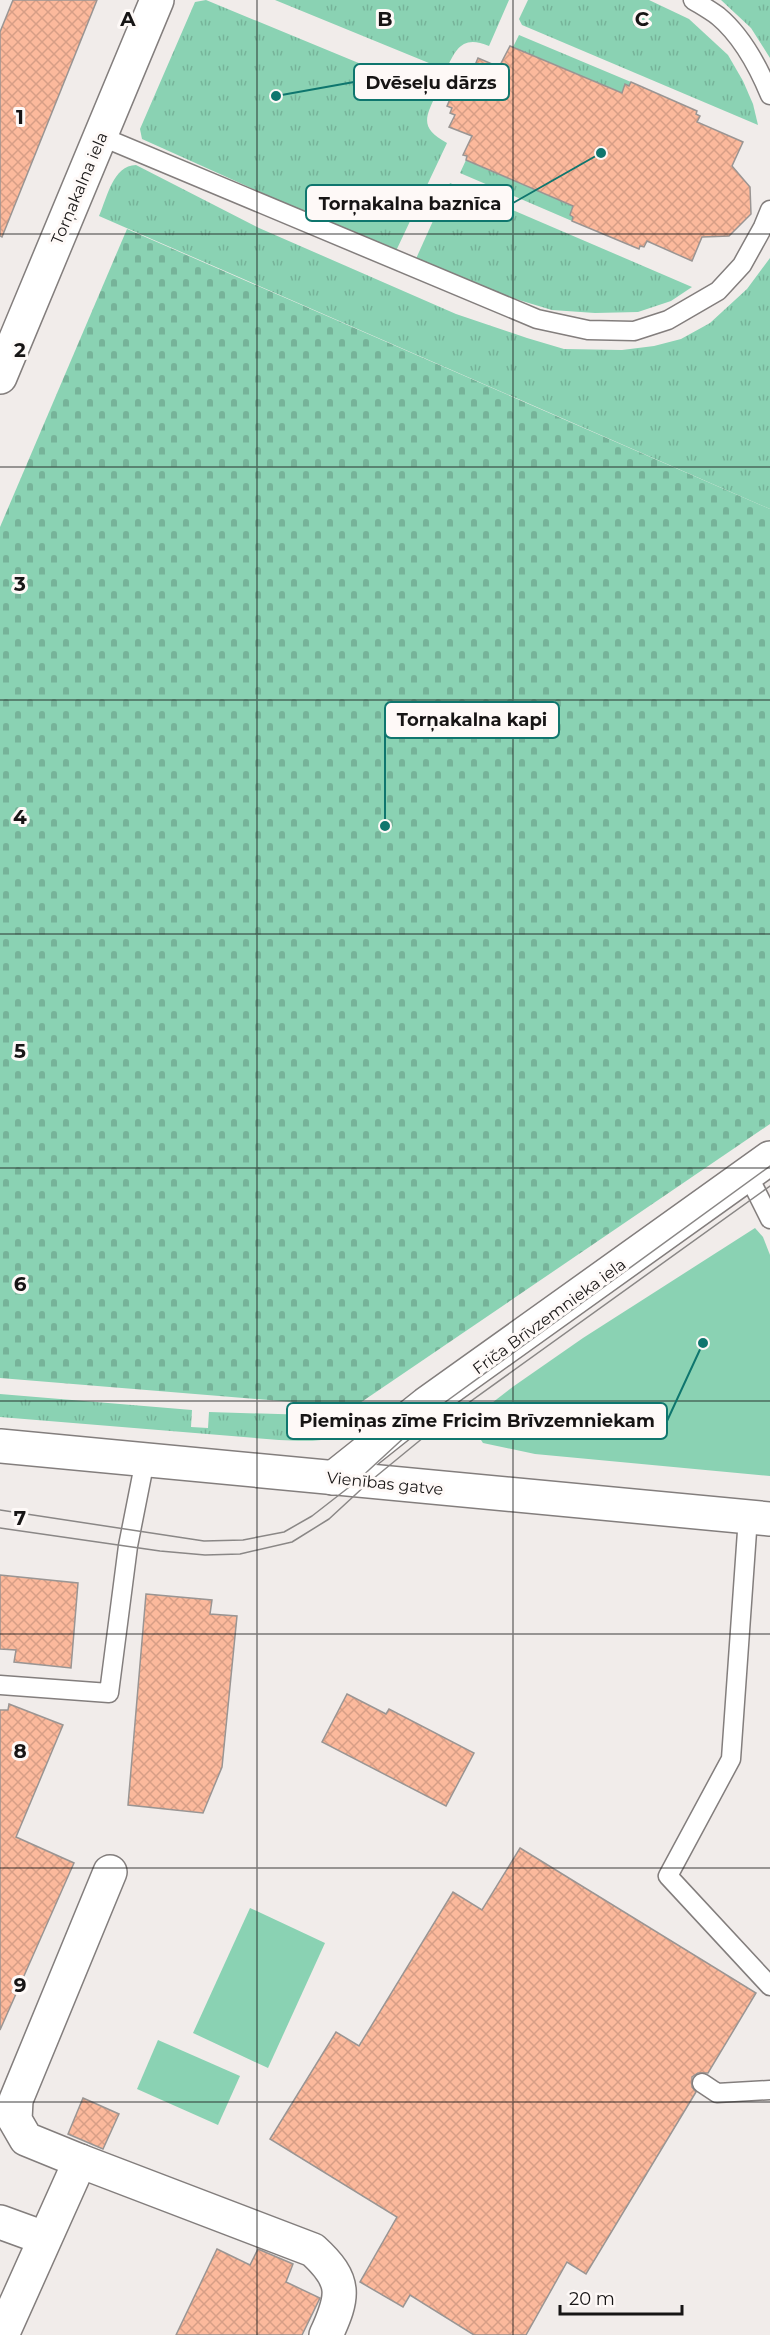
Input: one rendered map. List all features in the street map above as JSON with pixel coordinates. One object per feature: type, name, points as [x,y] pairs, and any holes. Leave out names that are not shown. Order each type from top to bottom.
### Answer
[{"type":"street","name":"Torņakalna iela","points":[[0,377],[157,0]]},
{"type":"street","name":"Friča Brīvzemnieka iela","points":[[333,1478],[426,1404],[759,1165]]},
{"type":"street","name":"Vienības gatve","points":[[0,1446],[759,1518]]},
{"type":"street","points":[[110,1872],[16,2100],[15,2120],[26,2139],[312,2250],[329,2265],[339,2285],[339,2306],[326,2335]]},
{"type":"street","points":[[2,2335],[80,2161]]},
{"type":"street","points":[[0,2222],[44,2238]]},
{"type":"lane","points":[[693,0],[717,15],[734,32],[761,74],[770,95]]},
{"type":"lane","points":[[100,136],[537,319],[588,330],[634,331],[668,320],[718,291],[742,265],[770,210]]},
{"type":"lane","points":[[759,1165],[770,1219]]},
{"type":"lane","points":[[0,1685],[109,1693],[128,1546],[145,1460]]},
{"type":"lane","points":[[759,1518],[731,1759],[668,1876],[770,1986]]},
{"type":"lane","points":[[702,2083],[717,2093],[770,2090]]},
{"type":"green space","points":[[206,0],[436,95],[427,117],[427,123],[433,133],[447,143],[395,253],[142,139],[140,129],[195,2]]},
{"type":"green space","points":[[275,0],[509,0],[489,46],[473,42],[467,43],[453,55],[446,70]]},
{"type":"green space","points":[[528,0],[649,0],[689,19],[728,55],[753,104],[758,125],[522,25],[519,19]]},
{"type":"green space","points":[[721,0],[770,0],[770,58],[751,28]]},
{"type":"green space","points":[[519,35],[631,82],[629,86],[625,84],[624,100],[543,60],[517,54],[519,50],[513,47]]},
{"type":"green space","points":[[473,158],[495,172],[580,203],[570,215],[573,217],[572,221],[460,173],[466,160],[471,162]]},
{"type":"green space","points":[[136,165],[259,228],[456,314],[564,349],[622,350],[654,346],[681,339],[710,323],[747,289],[770,258],[770,509],[99,216],[116,176],[128,166]]},
{"type":"green space","points":[[450,183],[692,287],[671,301],[638,312],[595,313],[552,310],[499,294],[415,261]]},
{"type":"green space","points":[[127,229],[770,509],[770,1124],[354,1407],[0,1378],[0,527]]},
{"type":"green space","points":[[755,1228],[763,1237],[770,1255],[770,1476],[535,1454],[483,1443],[477,1434],[479,1422],[488,1406],[583,1338]]},
{"type":"green space","points":[[0,1394],[192,1410],[191,1427],[208,1428],[209,1412],[343,1416],[372,1423],[338,1437],[304,1441],[279,1440],[0,1417]]},
{"type":"green space","points":[[250,1908],[325,1943],[268,2068],[193,2033]]},
{"type":"green space","points":[[158,2040],[240,2076],[218,2125],[137,2089]]},
{"type":"building","points":[[13,0],[97,0],[2,237],[0,236],[0,32]]},
{"type":"building","points":[[510,46],[622,93],[625,84],[629,86],[631,82],[697,111],[696,114],[700,116],[697,122],[743,142],[732,166],[750,187],[751,214],[729,236],[702,237],[692,261],[647,241],[644,247],[640,246],[639,249],[572,221],[573,217],[570,215],[573,206],[466,160],[467,156],[463,155],[472,136],[449,127],[455,115],[450,113],[452,108],[447,106],[462,71],[467,73],[468,69],[473,70],[478,58],[499,67]]},
{"type":"building","points":[[0,1575],[78,1583],[71,1668],[14,1662],[16,1650],[0,1649]]},
{"type":"building","points":[[146,1594],[212,1600],[210,1614],[237,1616],[222,1767],[203,1813],[128,1805]]},
{"type":"building","points":[[347,1694],[386,1714],[389,1709],[474,1753],[446,1806],[322,1742]]},
{"type":"building","points":[[9,1704],[63,1725],[16,1837],[74,1863],[0,2030],[0,1710],[8,1710]]},
{"type":"building","points":[[520,1848],[756,1993],[708,2073],[698,2073],[692,2077],[692,2087],[696,2092],[586,2274],[567,2262],[526,2335],[474,2335],[410,2295],[403,2307],[360,2282],[397,2217],[270,2139],[336,2032],[359,2046],[453,1892],[482,1910]]},
{"type":"building","points":[[83,2098],[119,2114],[103,2149],[68,2134]]},
{"type":"building","points":[[217,2249],[250,2265],[258,2249],[293,2264],[286,2282],[320,2298],[302,2335],[176,2335]]},
{"type":"tram line","points":[[0,1510],[204,1541],[243,1540],[284,1532],[312,1516],[357,1481],[433,1411],[770,1166]]},
{"type":"tram line","points":[[0,1528],[160,1551],[205,1555],[240,1554],[292,1542],[329,1519],[368,1483],[446,1419],[770,1186]]},
{"type":"place","name":"Dvēseļu dārzs","points":[[276,96]]},
{"type":"place","name":"Torņakalna baznīca","points":[[601,153]]},
{"type":"place","name":"Torņakalna kapi","points":[[385,826]]},
{"type":"place","name":"Piemiņas zīme Fricim Brīvzemniekam","points":[[703,1343]]}]
